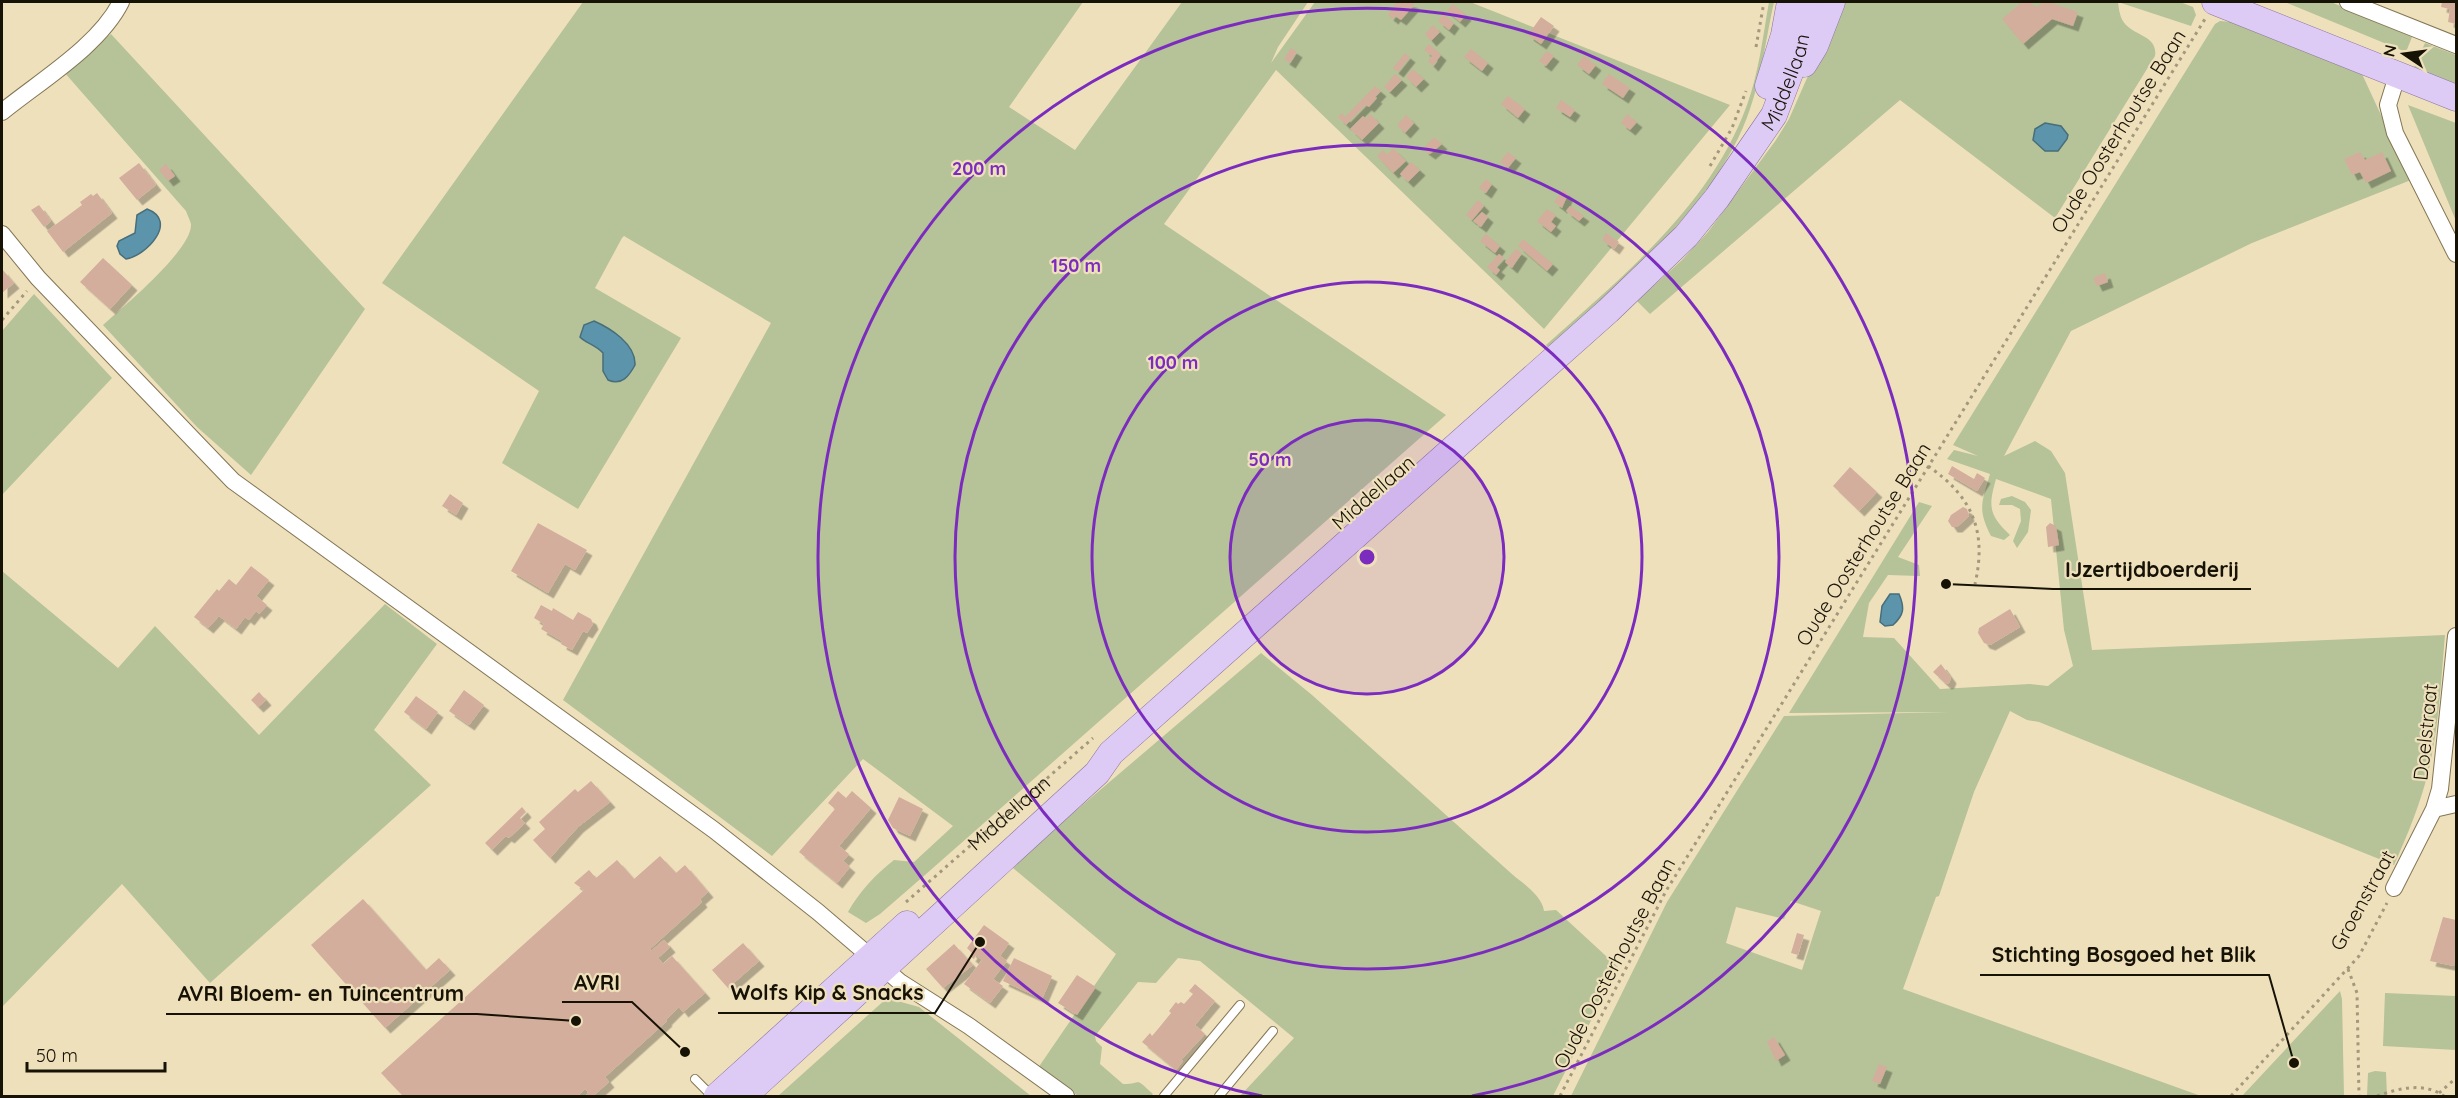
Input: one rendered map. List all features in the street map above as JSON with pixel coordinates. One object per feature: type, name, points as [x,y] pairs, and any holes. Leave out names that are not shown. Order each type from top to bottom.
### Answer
[{"type":"main road","name":"Middellaan","points":[[1745,155],[1759,106],[1774,72],[1790,2]]},
{"type":"main road","name":"Middellaan","points":[[877,962],[1087,764],[1103,744],[1646,276],[1702,216],[1774,115],[1787,86],[1798,52],[1808,2]]},
{"type":"main road","points":[[1787,86],[1812,53],[1832,2]]},
{"type":"main road","points":[[2211,9],[2398,73],[2457,98]]},
{"type":"main road","points":[[717,1096],[877,962]]},
{"type":"main road","points":[[744,1096],[877,962]]},
{"type":"street","points":[[2,112],[87,45],[101,32],[121,2]]},
{"type":"street","points":[[2348,2],[2457,45]]},
{"type":"street","points":[[2398,73],[2388,105],[2395,133],[2457,254]]},
{"type":"street","points":[[2,234],[38,278],[233,481],[714,830],[900,982],[969,1026],[1066,1096]]},
{"type":"street","name":"Doelstraat","points":[[2457,636],[2440,789],[2434,809],[2457,804]]},
{"type":"street","name":"Groenstraat","points":[[2394,888],[2434,809]]},
{"type":"lane","points":[[1169,1095],[1240,1005]]},
{"type":"lane","points":[[1220,1096],[1274,1031]]},
{"type":"lane","points":[[695,1079],[712,1096]]},
{"type":"path","name":"Middellaan","points":[[1755,52],[1764,2]]},
{"type":"path","name":"Oude Oosterhoutse Baan","points":[[1560,1096],[1666,891],[2211,9]]},
{"type":"path","name":"Middellaan","points":[[1707,172],[1735,121],[1747,87]]},
{"type":"path","points":[[2,320],[38,278]]},
{"type":"path","points":[[1928,466],[1944,477],[1962,496],[1970,510],[1979,536],[1979,564],[1975,584]]},
{"type":"path","name":"Middellaan","points":[[898,909],[1103,744]]},
{"type":"path","name":"Groenstraat","points":[[2231,1096],[2359,956],[2394,888]]},
{"type":"path","points":[[2348,969],[2357,993],[2359,1096]]},
{"type":"path","points":[[2439,1093],[2457,1078]]},
{"type":"path","points":[[2377,1096],[2422,1086],[2445,1096]]},
{"type":"green space","points":[[583,2],[1083,2],[1009,107],[1075,150],[1182,2],[1308,2],[1278,47],[1271,63],[1315,2],[1470,2],[1730,105],[1544,329],[1276,70],[1164,224],[1446,415],[925,875],[880,914],[866,923],[848,912],[868,884],[894,860],[914,862],[953,826],[863,759],[772,856],[563,700],[771,323],[624,236],[595,288],[681,338],[578,509],[502,463],[539,391],[382,283]],"holes":[[[582,328],[610,334],[621,340],[635,364],[630,374],[618,382],[604,360],[603,353],[594,344],[584,341],[581,337]]]},
{"type":"green space","points":[[1769,2],[1774,2],[1754,96],[1736,143],[1716,176],[1692,208],[1636,269],[1549,348],[1546,345],[1662,237],[1711,175],[1731,141],[1747,105],[1758,67]]},
{"type":"green space","points":[[2118,2],[2124,23],[2150,41],[2155,50],[2155,56],[2055,218],[1900,100],[1650,314],[1637,301],[1682,260],[1708,232],[1776,140],[1789,119],[1840,3]]},
{"type":"green space","points":[[2118,2],[2180,2],[2193,7],[2196,15],[2191,26]]},
{"type":"green space","points":[[2285,2],[2331,2],[2412,37],[2406,52]]},
{"type":"green space","points":[[2220,21],[2231,22],[2362,74],[2411,180],[2252,243],[2071,331],[2004,456],[2035,441],[2051,451],[2065,473],[2092,650],[2445,635],[2437,719],[2429,769],[2414,818],[2394,865],[2039,722],[2027,720],[2010,711],[1974,792],[1939,896],[1936,897],[1903,989],[2201,1096],[1571,1096],[1667,902],[1784,716],[1949,712],[1789,713],[1919,502],[1932,506],[1898,557],[1919,565],[1920,576],[1888,575],[1869,603],[1863,637],[1894,638],[1940,689],[2030,684],[2048,686],[2073,666],[2064,630],[2051,499],[1996,479],[1992,510],[1998,522],[2010,535],[2004,540],[1991,536],[1982,512],[1990,474],[1947,459],[1954,450],[1978,456],[1953,445],[2215,24]],"holes":[[[1791,901],[1821,911],[1802,970],[1726,943],[1736,907],[1784,919]]]},
{"type":"green space","points":[[111,34],[365,309],[251,475],[197,427],[103,325],[169,262],[189,235],[191,224],[186,211],[64,72]]},
{"type":"green space","points":[[2425,43],[2456,55],[2456,86],[2414,67]]},
{"type":"green space","points":[[2408,105],[2456,123],[2456,221]]},
{"type":"green space","points":[[34,294],[112,378],[2,495],[2,331]]},
{"type":"green space","points":[[2012,496],[2025,502],[2031,510],[2028,532],[2017,548],[2013,541],[2021,521],[2020,509],[2012,505],[1999,505],[2001,499]]},
{"type":"green space","points":[[2,571],[118,668],[155,626],[259,735],[385,604],[437,644],[374,730],[431,785],[210,983],[122,884],[2,1007]]},
{"type":"green space","points":[[1261,653],[1312,695],[1527,886],[1540,900],[1544,911],[1556,910],[1618,967],[1553,1096],[1240,1096],[1294,1038],[1200,961],[1178,958],[1156,983],[1138,982],[1095,1036],[1096,1041],[1102,1047],[1100,1064],[1123,1084],[1140,1083],[1153,1094],[1151,1096],[1078,1096],[1038,1068],[1116,954],[1013,868],[1032,848]]},
{"type":"green space","points":[[2340,991],[2344,1096],[2242,1096]]},
{"type":"green space","points":[[2385,993],[2456,996],[2456,1050],[2383,1046]]},
{"type":"green space","points":[[887,998],[919,1007],[1031,1096],[778,1096]]},
{"type":"green space","points":[[2386,1072],[2387,1096],[2367,1096],[2368,1073]]},
{"type":"water","points":[[2045,123],[2061,126],[2068,135],[2058,151],[2045,151],[2033,140],[2035,129]]},
{"type":"water","points":[[147,209],[156,214],[160,221],[160,229],[150,245],[142,252],[126,259],[120,254],[117,246],[119,241],[135,233],[137,215]]},
{"type":"water","points":[[594,321],[614,332],[631,350],[635,365],[628,376],[621,381],[608,380],[603,371],[603,353],[580,337],[584,325]]},
{"type":"water","points":[[1890,594],[1899,594],[1902,611],[1893,625],[1885,626],[1880,622],[1882,606]]},
{"type":"building","points":[[1397,2],[1415,4],[1401,20],[1395,16],[1393,19],[1388,15]]},
{"type":"building","points":[[2022,2],[2033,2],[2032,5],[2037,7],[2043,2],[2049,2],[2078,12],[2073,26],[2052,19],[2023,44],[2002,19]]},
{"type":"building","points":[[2442,2],[2456,2],[2456,24],[2448,22],[2450,9],[2441,7]]},
{"type":"building","points":[[1453,4],[1466,15],[1460,22],[1447,11]]},
{"type":"building","points":[[1443,14],[1454,23],[1449,30],[1438,21]]},
{"type":"building","points":[[1541,17],[1554,26],[1541,44],[1528,35]]},
{"type":"building","points":[[1433,25],[1440,32],[1431,41],[1425,34]]},
{"type":"building","points":[[1429,44],[1441,55],[1433,66],[1428,61],[1432,56],[1424,50]]},
{"type":"building","points":[[1291,48],[1297,52],[1290,63],[1284,59]]},
{"type":"building","points":[[1471,49],[1488,63],[1482,71],[1464,57]]},
{"type":"building","points":[[1547,51],[1554,56],[1546,66],[1539,61]]},
{"type":"building","points":[[1405,53],[1410,57],[1398,72],[1393,68]]},
{"type":"building","points":[[1584,56],[1596,65],[1589,74],[1577,65]]},
{"type":"building","points":[[1413,69],[1424,79],[1416,87],[1406,77]]},
{"type":"building","points":[[1395,74],[1402,80],[1390,92],[1384,87]]},
{"type":"building","points":[[1609,74],[1630,88],[1623,98],[1602,84]]},
{"type":"building","points":[[1375,86],[1381,91],[1375,97],[1377,98],[1369,107],[1366,105],[1346,125],[1338,117],[1342,113],[1345,117]]},
{"type":"building","points":[[1508,96],[1525,109],[1518,118],[1501,104]]},
{"type":"building","points":[[1561,100],[1575,110],[1570,117],[1556,108]]},
{"type":"building","points":[[1370,114],[1379,123],[1362,140],[1350,129],[1363,116],[1366,119]]},
{"type":"building","points":[[1627,114],[1637,122],[1630,130],[1621,123]]},
{"type":"building","points":[[1406,115],[1414,123],[1405,133],[1397,125]]},
{"type":"building","points":[[1434,137],[1442,144],[1430,154],[1423,149]]},
{"type":"building","points":[[1393,148],[1406,161],[1393,173],[1377,156],[1383,150],[1387,155]]},
{"type":"building","points":[[1508,152],[1516,158],[1508,168],[1500,162]]},
{"type":"building","points":[[2360,152],[2365,160],[2382,152],[2391,171],[2366,183],[2360,172],[2352,175],[2344,159]]},
{"type":"building","points":[[1411,162],[1420,170],[1408,182],[1400,174]]},
{"type":"building","points":[[139,163],[156,185],[137,200],[119,178]]},
{"type":"building","points":[[166,164],[175,176],[168,181],[159,170]]},
{"type":"building","points":[[1486,179],[1492,184],[1486,193],[1479,188]]},
{"type":"building","points":[[1563,190],[1568,194],[1562,208],[1554,202]]},
{"type":"building","points":[[97,193],[112,213],[63,252],[47,231],[82,205],[80,202],[91,194],[93,196]]},
{"type":"building","points":[[1478,200],[1484,206],[1472,220],[1466,215]]},
{"type":"building","points":[[39,205],[51,221],[44,227],[31,210]]},
{"type":"building","points":[[1570,206],[1584,216],[1579,221],[1566,211]]},
{"type":"building","points":[[1547,209],[1556,215],[1551,222],[1556,226],[1551,232],[1537,221]]},
{"type":"building","points":[[1482,212],[1488,217],[1481,227],[1473,221]]},
{"type":"building","points":[[1606,233],[1619,242],[1614,249],[1602,240]]},
{"type":"building","points":[[1486,234],[1500,246],[1495,253],[1480,241]]},
{"type":"building","points":[[1523,239],[1553,264],[1547,271],[1518,246]]},
{"type":"building","points":[[1516,249],[1522,253],[1512,268],[1505,262]]},
{"type":"building","points":[[1499,254],[1504,258],[1496,267],[1500,270],[1496,275],[1487,267]]},
{"type":"building","points":[[103,258],[132,285],[110,309],[80,282]]},
{"type":"building","points":[[2,269],[14,283],[2,293]]},
{"type":"building","points":[[2105,273],[2108,282],[2097,286],[2093,278]]},
{"type":"building","points":[[1952,466],[1974,479],[1977,473],[1985,478],[1977,491],[1948,474]]},
{"type":"building","points":[[1850,467],[1877,492],[1859,511],[1833,486]]},
{"type":"building","points":[[450,494],[463,503],[456,515],[442,506]]},
{"type":"building","points":[[1963,507],[1967,509],[1969,516],[1957,527],[1952,527],[1948,521],[1951,515]]},
{"type":"building","points":[[538,523],[587,550],[575,570],[565,564],[548,593],[511,571]]},
{"type":"building","points":[[2050,523],[2056,526],[2059,545],[2048,547],[2046,527]]},
{"type":"building","points":[[251,566],[269,580],[256,596],[267,605],[259,614],[256,611],[249,620],[245,617],[236,629],[219,616],[208,628],[194,617],[217,589],[219,591],[229,579],[236,585]]},
{"type":"building","points":[[541,605],[552,611],[553,608],[573,620],[578,612],[591,619],[593,624],[587,633],[583,631],[572,650],[561,644],[562,641],[541,629],[544,624],[534,618]]},
{"type":"building","points":[[2010,609],[2020,627],[1990,645],[1984,643],[1978,633],[1979,628]]},
{"type":"building","points":[[1941,664],[1951,678],[1946,684],[1933,672]]},
{"type":"building","points":[[464,690],[484,705],[469,725],[449,711]]},
{"type":"building","points":[[259,692],[266,700],[258,707],[251,700]]},
{"type":"building","points":[[416,696],[438,712],[426,729],[404,712]]},
{"type":"building","points":[[591,781],[610,802],[578,827],[550,858],[533,840],[545,829],[539,822],[575,789],[578,792]]},
{"type":"building","points":[[838,791],[846,798],[852,791],[871,808],[839,846],[849,854],[843,861],[850,867],[837,883],[799,852],[835,809],[828,803]]},
{"type":"building","points":[[899,797],[923,809],[910,836],[893,828],[888,820]]},
{"type":"building","points":[[522,807],[526,812],[520,818],[525,823],[509,838],[506,836],[492,850],[485,843]]},
{"type":"building","points":[[660,856],[676,873],[685,865],[708,892],[700,899],[702,902],[650,949],[651,951],[664,940],[670,947],[658,958],[663,964],[672,956],[705,993],[683,1012],[679,1007],[667,1021],[605,1077],[609,1082],[593,1096],[586,1096],[588,1092],[585,1089],[578,1096],[403,1096],[381,1073],[584,890],[574,883],[589,870],[596,878],[617,860],[634,879]]},
{"type":"building","points":[[363,899],[426,970],[439,958],[450,970],[385,1028],[311,945]]},
{"type":"building","points":[[2443,917],[2456,920],[2454,966],[2430,961]]},
{"type":"building","points":[[984,925],[1009,943],[1000,956],[1007,961],[993,979],[1003,986],[990,1003],[964,984],[982,960],[976,955],[974,959],[970,956],[972,953],[967,948]]},
{"type":"building","points":[[1797,933],[1804,935],[1798,955],[1791,953]]},
{"type":"building","points":[[743,943],[759,961],[728,988],[712,970]]},
{"type":"building","points":[[954,944],[973,965],[943,988],[926,969]]},
{"type":"building","points":[[1014,958],[1052,976],[1042,999],[1003,981]]},
{"type":"building","points":[[1077,975],[1096,987],[1077,1015],[1058,1003]]},
{"type":"building","points":[[1195,984],[1215,1001],[1195,1025],[1205,1034],[1181,1060],[1183,1061],[1176,1070],[1142,1042],[1150,1033],[1152,1036],[1158,1029],[1171,1013],[1169,1011],[1176,1002],[1184,1004],[1193,994],[1189,991]]},
{"type":"building","points":[[1774,1037],[1785,1055],[1776,1061],[1767,1042]]},
{"type":"building","points":[[1879,1064],[1887,1067],[1880,1084],[1872,1081]]},
{"type":"place","name":"IJzertijdboerderij","points":[[1946,584]]},
{"type":"place","name":"Wolfs Kip & Snacks","points":[[980,942]]},
{"type":"place","name":"AVRI Bloem- en Tuincentrum","points":[[576,1021]]},
{"type":"place","name":"AVRI","points":[[685,1052]]},
{"type":"place","name":"Stichting Bosgoed het Blik","points":[[2294,1063]]}]
